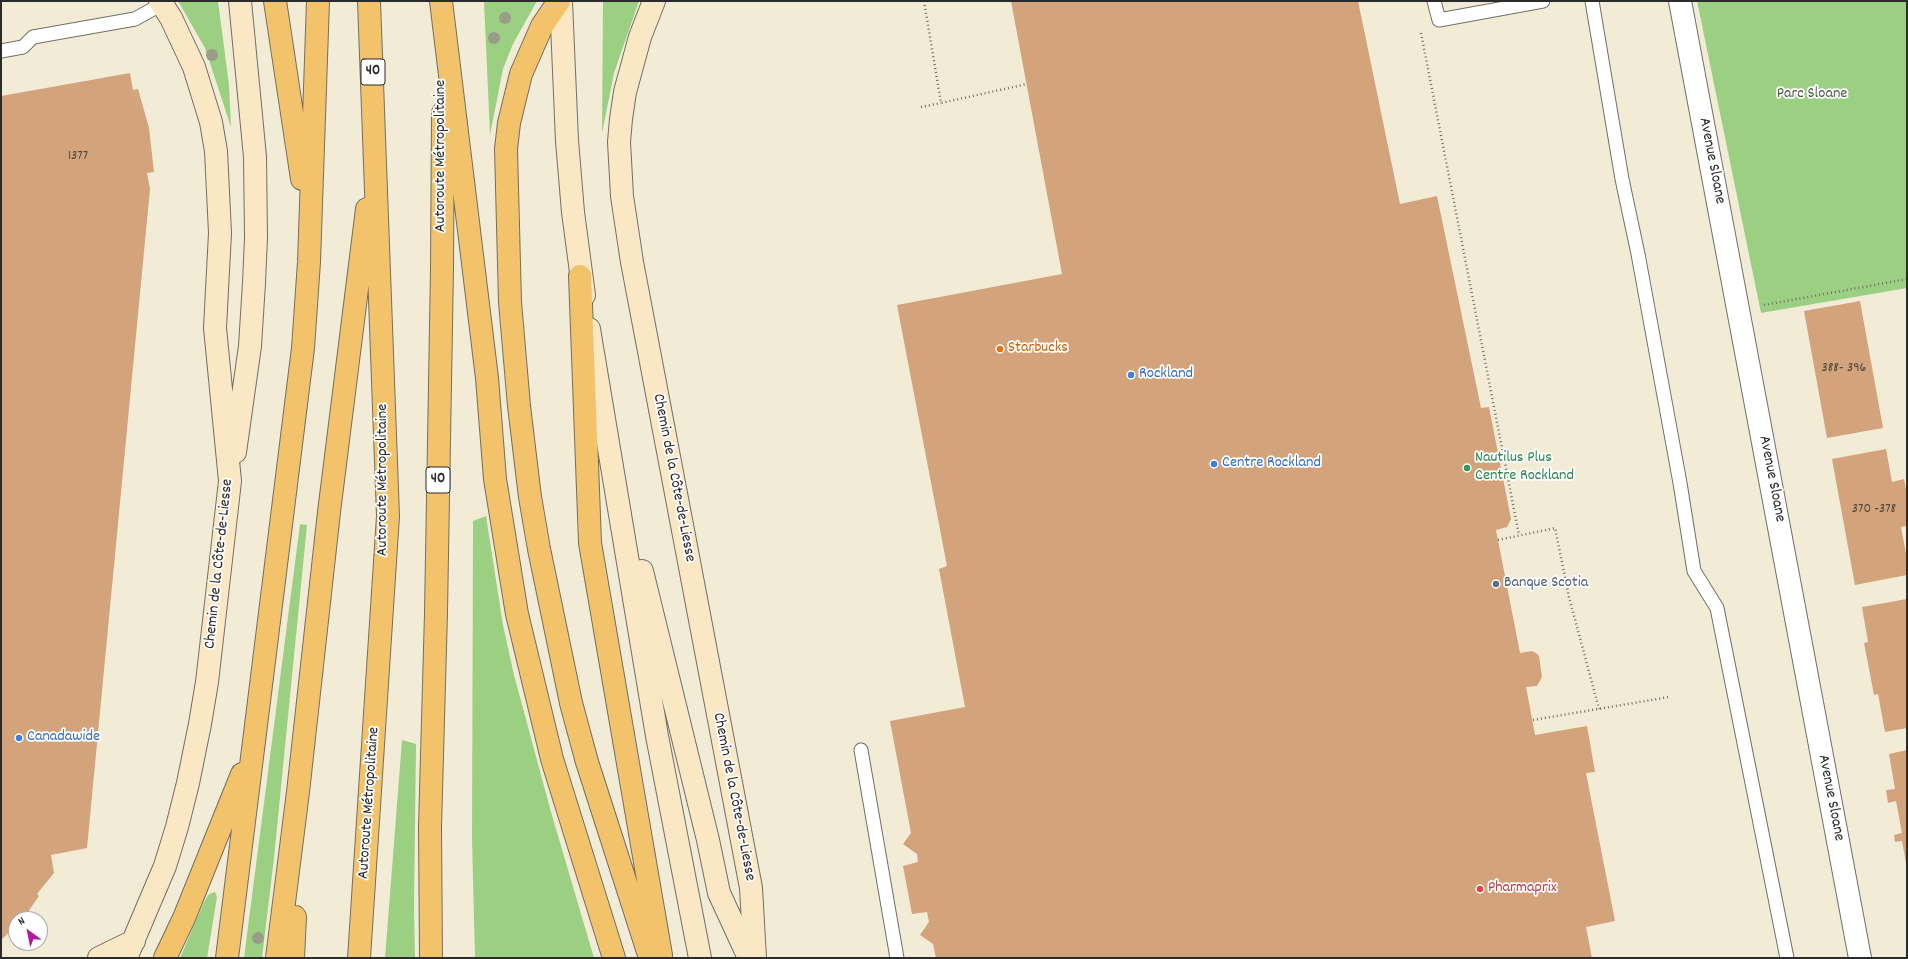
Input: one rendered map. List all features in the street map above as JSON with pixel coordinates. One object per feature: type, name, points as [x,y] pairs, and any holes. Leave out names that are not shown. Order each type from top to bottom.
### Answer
[{"type":"highway","points":[[275,1],[310,230]]},
{"type":"highway","points":[[227,958],[303,348],[310,230],[318,1]]},
{"type":"highway","name":"Autoroute Métropolitaine","points":[[360,958],[388,516],[369,1]]},
{"type":"highway","points":[[441,1],[487,378],[495,479],[517,614],[552,759],[614,958]]},
{"type":"highway","name":"Autoroute Métropolitaine","points":[[431,958],[430,827],[436,613],[442,262],[443,128],[441,1]]},
{"type":"highway","points":[[560,1],[542,26],[523,68],[514,97],[506,149],[510,302],[518,399],[530,497],[539,550],[558,647],[578,733],[650,958]]},
{"type":"highway","points":[[277,958],[298,792],[328,512],[375,144]]},
{"type":"highway","points":[[580,276],[590,543],[661,958]]},
{"type":"highway","points":[[165,958],[184,918],[252,749]]},
{"type":"highway","points":[[293,958],[298,792]]},
{"type":"main road","points":[[230,481],[245,392],[250,346],[256,238],[255,157],[240,1]]},
{"type":"main road","points":[[560,1],[567,141],[580,276],[657,736],[700,958]]},
{"type":"main road","name":"Chemin de la Côte-de-Liesse","points":[[654,1],[640,37],[622,112],[619,142],[622,196],[632,262],[749,881],[755,958]]},
{"type":"main road","name":"Chemin de la Côte-de-Liesse","points":[[130,950],[165,866],[177,827],[196,746],[207,682],[230,481],[215,328],[220,233],[216,151],[211,122],[194,66],[182,40],[161,2]]},
{"type":"main road","points":[[603,412],[708,840],[719,893],[749,958]]},
{"type":"main road","points":[[99,958],[130,950]]},
{"type":"street","name":"Avenue Sloane","points":[[1680,1],[1860,958]]},
{"type":"lane","points":[[1434,1],[1439,20],[1543,1]]},
{"type":"lane","points":[[1592,1],[1622,179],[1638,254],[1680,483],[1694,571],[1717,608],[1787,958]]},
{"type":"lane","points":[[1,51],[23,47],[33,37],[135,19],[161,2]]},
{"type":"lane","points":[[861,750],[897,958]]},
{"type":"path","points":[[924,1],[941,103]]},
{"type":"path","points":[[1421,32],[1520,535]]},
{"type":"path","points":[[921,107],[1026,84]]},
{"type":"path","points":[[1757,306],[1907,279]]},
{"type":"path","points":[[1498,540],[1555,528],[1569,597],[1599,709]]},
{"type":"path","points":[[1533,720],[1669,697]]},
{"type":"green space","points":[[178,1],[218,1],[229,85],[231,127],[205,48]]},
{"type":"green space","points":[[484,1],[537,1],[513,44],[503,69],[490,135]]},
{"type":"green space","points":[[603,1],[639,1],[614,73],[602,133]]},
{"type":"green space","name":"Parc Sloane","points":[[1697,1],[1907,1],[1907,288],[1761,313]]},
{"type":"green space","points":[[486,516],[503,625],[514,675],[551,812],[594,958],[475,958],[472,840],[473,521]]},
{"type":"green space","points":[[300,524],[307,525],[274,858],[262,958],[244,958]]},
{"type":"green space","points":[[402,740],[416,744],[414,907],[415,958],[385,958]]},
{"type":"green space","points":[[215,892],[217,897],[207,958],[180,958],[204,902],[209,894]]},
{"type":"building","name":"Centre Rockland","points":[[1011,1],[1358,1],[1400,204],[1437,196],[1481,408],[1489,407],[1511,519],[1507,527],[1496,530],[1520,653],[1532,651],[1539,656],[1542,677],[1537,686],[1526,687],[1535,735],[1587,726],[1595,772],[1586,773],[1615,921],[1586,927],[1592,958],[936,958],[933,944],[920,935],[929,922],[927,912],[912,914],[903,866],[918,862],[917,854],[903,844],[911,833],[890,721],[965,707],[939,569],[947,566],[897,305],[1062,274]]},
{"type":"building","points":[[130,73],[133,90],[138,89],[149,128],[154,172],[147,173],[150,189],[87,848],[51,855],[54,873],[37,894],[39,896],[29,911],[8,911],[8,933],[1,940],[1,96]]},
{"type":"building","points":[[1860,301],[1883,428],[1827,438],[1804,311]]},
{"type":"building","points":[[1886,449],[1892,482],[1904,479],[1907,495],[1907,526],[1901,527],[1907,559],[1907,575],[1855,585],[1832,459]]},
{"type":"building","points":[[1907,599],[1907,728],[1885,732],[1878,694],[1874,695],[1864,643],[1868,642],[1862,607]]},
{"type":"building","points":[[1907,750],[1906,863],[1902,841],[1895,842],[1894,835],[1902,833],[1896,801],[1888,803],[1886,790],[1895,789],[1889,754]]},
{"type":"place","name":"Starbucks","points":[[1000,349]]},
{"type":"place","name":"Rockland","points":[[1131,375]]},
{"type":"place","name":"Centre Rockland","points":[[1214,464]]},
{"type":"place","name":"Nautilus Plus Centre Rockland","points":[[1467,468]]},
{"type":"place","name":"Banque Scotia","points":[[1496,584]]},
{"type":"place","name":"Canadawide","points":[[19,738]]},
{"type":"place","name":"Pharmaprix","points":[[1480,889]]}]
